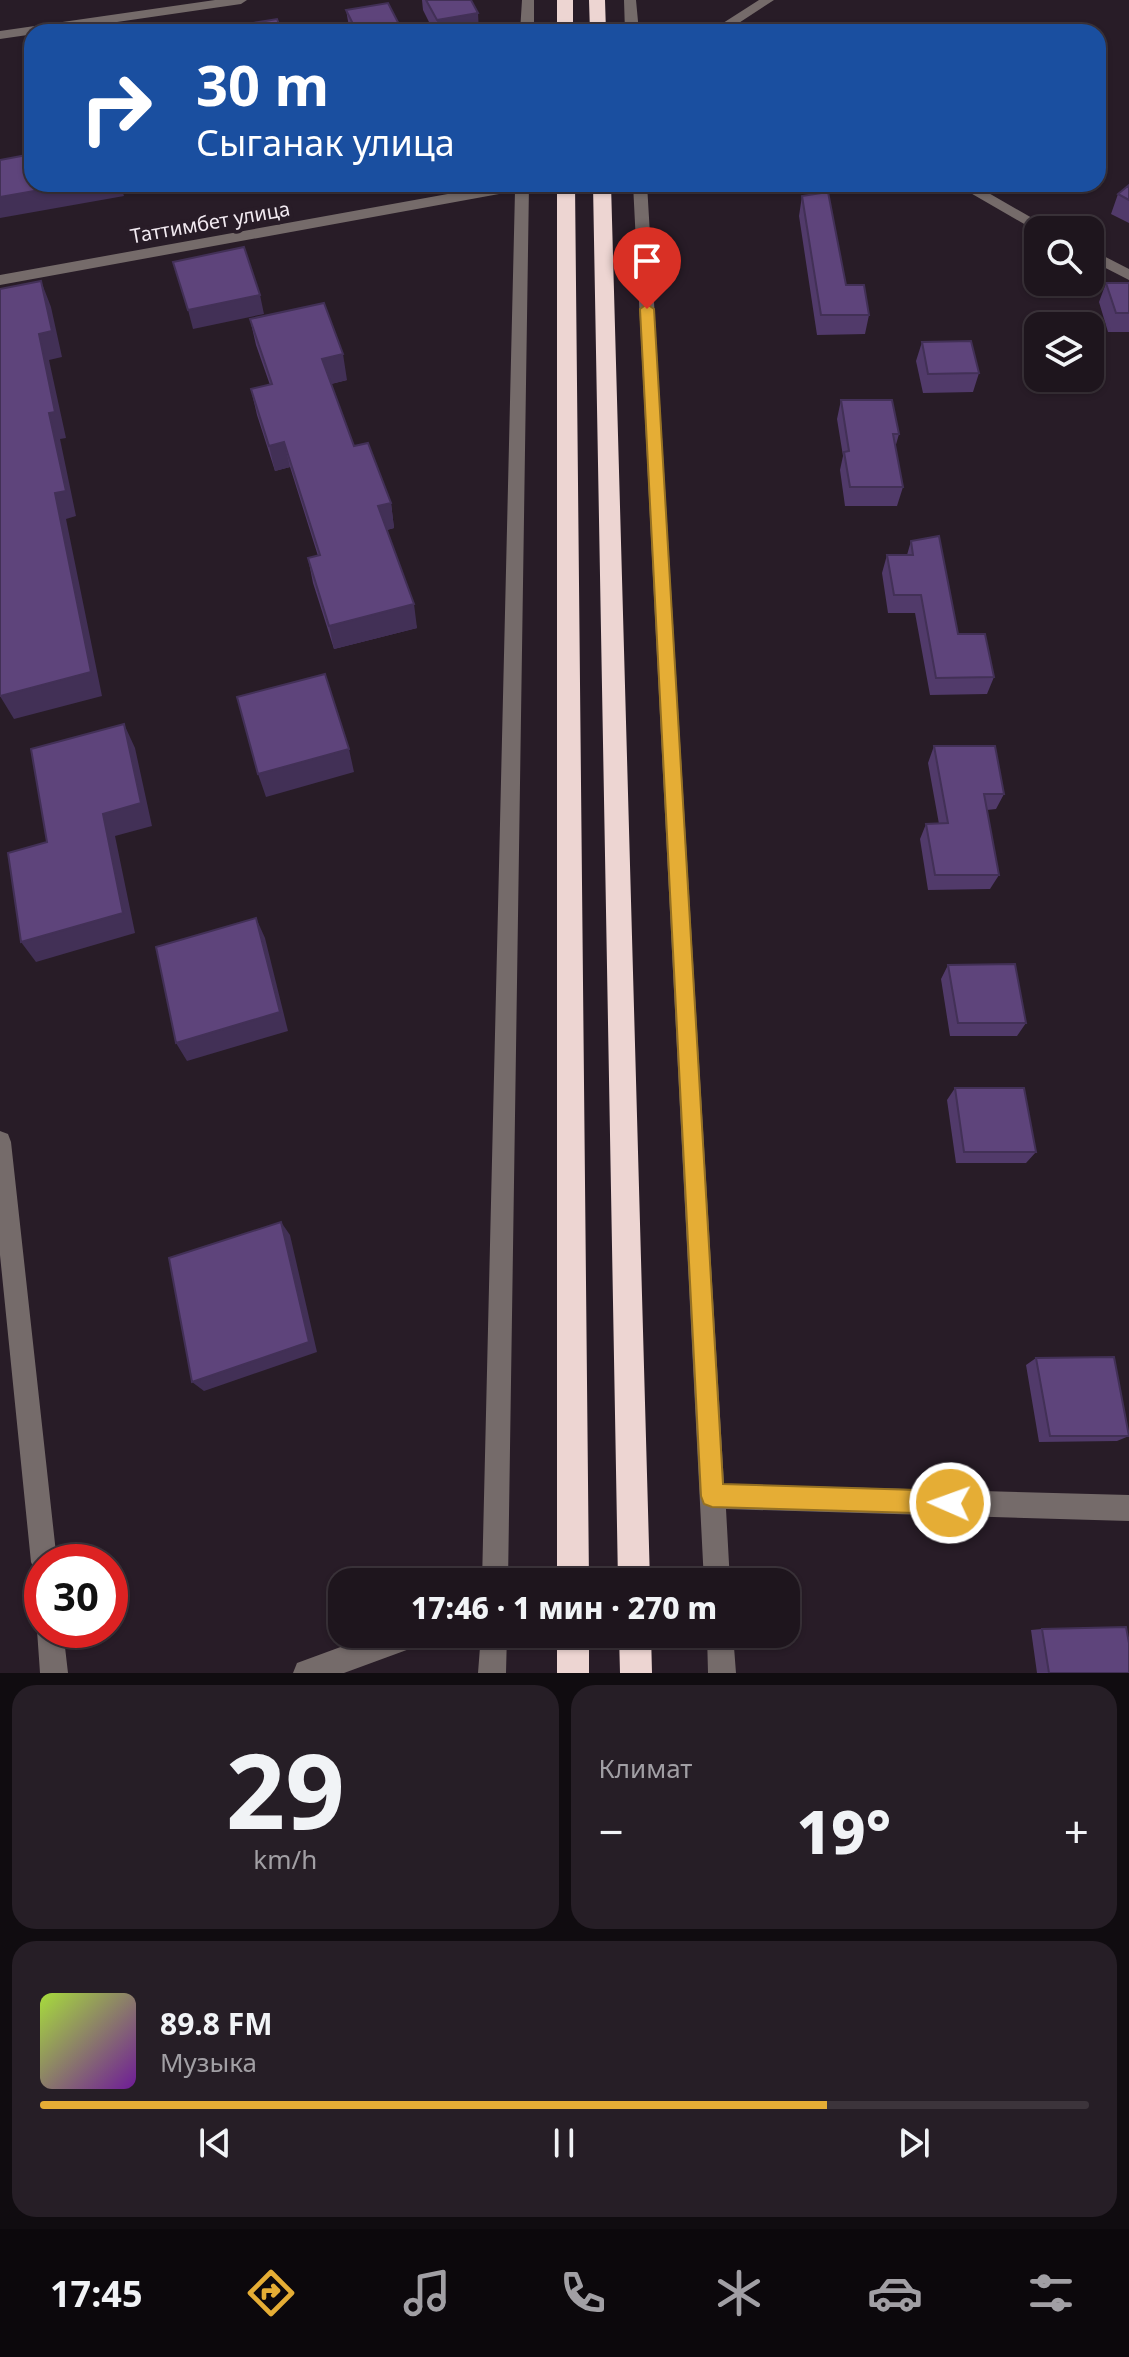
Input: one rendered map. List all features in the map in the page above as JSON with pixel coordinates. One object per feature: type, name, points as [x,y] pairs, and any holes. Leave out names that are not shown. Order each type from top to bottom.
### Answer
[{"type":"highway","points":[[565,0],[565,24]]},
{"type":"highway","points":[[597,0],[598,24]]},
{"type":"highway","points":[[566,192],[573,1568]]},
{"type":"highway","points":[[602,192],[634,1568]]},
{"type":"highway","points":[[573,1648],[573,1673]]},
{"type":"highway","points":[[635,1648],[636,1673]]},
{"type":"street","points":[[76,24],[241,0]]},
{"type":"street","points":[[527,24],[528,0]]},
{"type":"street","points":[[630,0],[632,24]]},
{"type":"street","points":[[729,24],[768,0]]},
{"type":"street","points":[[0,35],[24,32]]},
{"type":"street","name":"Таттимбет улица","points":[[0,280],[484,192]]},
{"type":"street","points":[[495,1568],[522,192]]},
{"type":"street","points":[[640,192],[716,1568]]},
{"type":"street","points":[[977,192],[1024,218]]},
{"type":"street","points":[[1104,262],[1129,275]]},
{"type":"street","points":[[0,1142],[42,1544]]},
{"type":"street","points":[[712,1496],[1129,1508]]},
{"type":"street","points":[[52,1648],[54,1673]]},
{"type":"street","points":[[307,1673],[375,1648]]},
{"type":"street","points":[[492,1673],[493,1648]]},
{"type":"street","points":[[721,1648],[722,1673]]},
{"type":"building","points":[[426,0],[471,0],[478,13],[437,20]]},
{"type":"building","points":[[388,3],[399,24],[353,24],[346,10]]},
{"type":"building","points":[[277,19],[279,24],[247,24]]},
{"type":"building","points":[[24,156],[24,192],[28,192],[0,197],[0,160]]},
{"type":"building","points":[[1129,185],[1129,200],[1118,194]]},
{"type":"building","points":[[828,192],[846,285],[864,285],[869,315],[821,315],[802,196]]},
{"type":"building","points":[[244,247],[260,295],[188,310],[173,262]]},
{"type":"building","points":[[41,281],[52,331],[39,334],[55,412],[49,413],[66,491],[55,493],[91,672],[0,696],[0,289]]},
{"type":"building","points":[[1106,283],[1129,283],[1129,313],[1116,313]]},
{"type":"building","points":[[324,303],[343,354],[322,359],[354,446],[368,443],[391,503],[378,506],[414,604],[329,626],[308,558],[320,555],[284,442],[269,446],[251,389],[272,384],[250,319]]},
{"type":"building","points":[[971,341],[979,373],[928,374],[922,342]]},
{"type":"building","points":[[841,400],[892,400],[899,434],[893,434],[903,487],[850,487],[844,452],[849,451]]},
{"type":"building","points":[[939,536],[958,634],[985,634],[994,677],[936,678],[921,595],[894,595],[887,555],[913,555],[911,541]]},
{"type":"building","points":[[325,674],[349,749],[258,774],[237,697]]},
{"type":"building","points":[[124,724],[141,803],[103,814],[123,913],[21,942],[8,853],[47,842],[31,749]]},
{"type":"building","points":[[934,746],[995,746],[1004,794],[984,794],[999,875],[935,875],[926,824],[948,823]]},
{"type":"building","points":[[256,918],[280,1012],[176,1043],[156,947]]},
{"type":"building","points":[[1015,964],[1026,1023],[958,1023],[948,965]]},
{"type":"building","points":[[955,1088],[1024,1088],[1036,1152],[964,1152]]},
{"type":"building","points":[[281,1222],[309,1342],[192,1382],[169,1258]]},
{"type":"building","points":[[1114,1357],[1129,1436],[1050,1436],[1036,1358]]},
{"type":"building","points":[[1126,1627],[1129,1673],[1049,1673],[1042,1629]]},
{"type":"route","points":[[647,309],[712,1496],[950,1503]]}]
